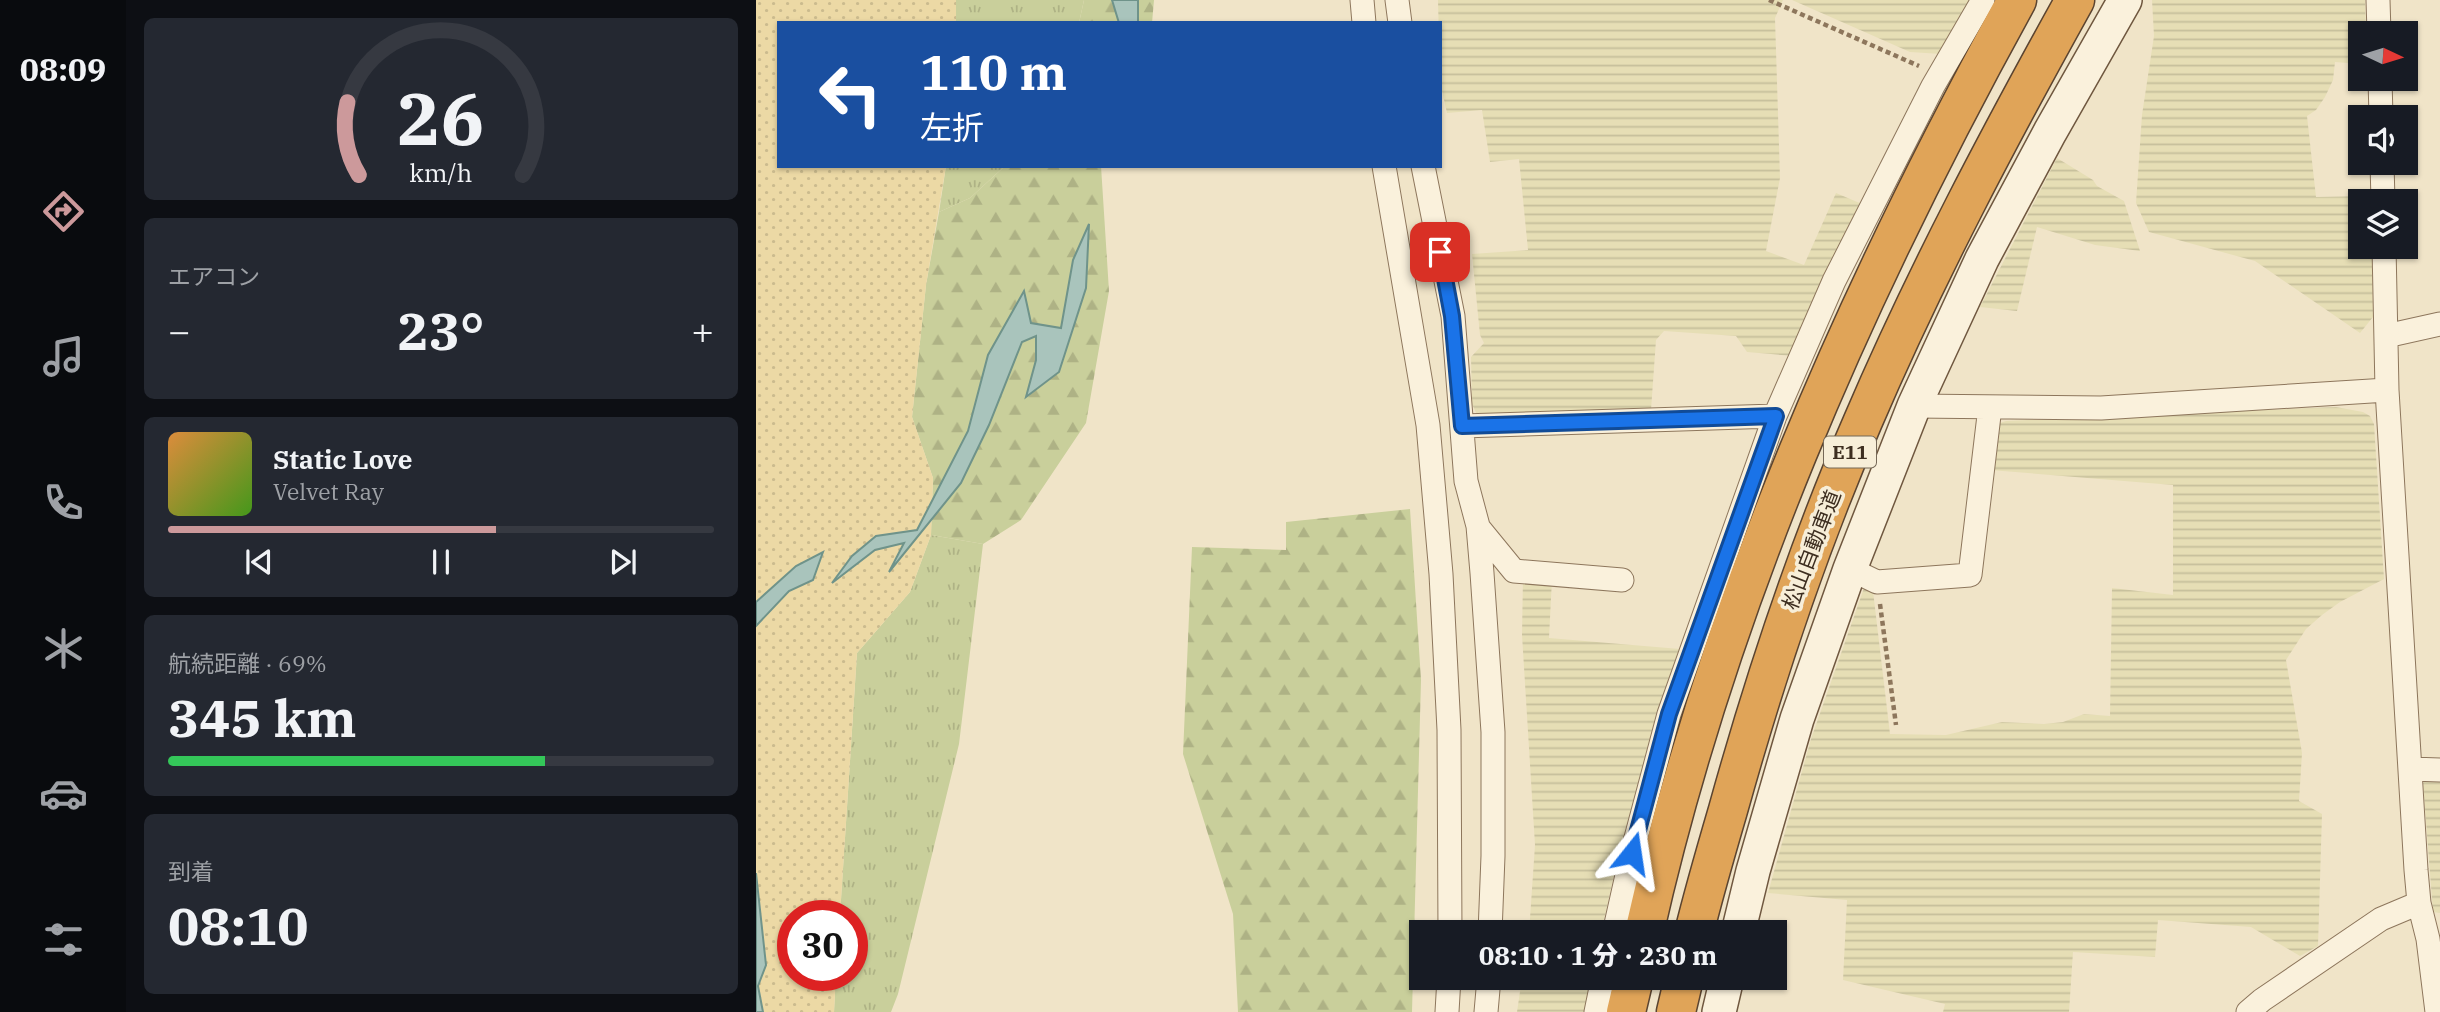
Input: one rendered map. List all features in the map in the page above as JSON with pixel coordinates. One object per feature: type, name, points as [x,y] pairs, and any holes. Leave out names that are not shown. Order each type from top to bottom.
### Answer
[{"type":"highway","name":"E11","points":[[1647,920],[1701,721],[1759,547],[1818,402],[1890,244],[1965,95],[2017,0]]},
{"type":"highway","name":"松山自動車道","points":[[1698,920],[1749,735],[1796,589],[1863,421],[1941,253],[2009,119],[2075,0]]},
{"type":"highway","points":[[1626,1012],[1631,990]]},
{"type":"highway","points":[[1676,1012],[1681,990]]},
{"type":"street","points":[[1362,0],[1364,21]]},
{"type":"street","points":[[1396,0],[1400,21]]},
{"type":"street","points":[[1617,920],[1669,714],[1776,416],[1834,281],[1940,74],[1983,0]]},
{"type":"street","points":[[1742,920],[1797,719],[1863,576],[1914,406],[1982,260],[2050,132],[2125,0]]},
{"type":"street","points":[[2378,0],[2379,21]]},
{"type":"street","points":[[1384,168],[1428,425],[1439,547],[1449,730],[1450,920]]},
{"type":"street","points":[[1423,168],[1452,316],[1465,481],[1478,527],[1493,732],[1491,920]]},
{"type":"street","points":[[2384,259],[2387,390],[2416,870],[2437,1012]]},
{"type":"street","points":[[2386,336],[2440,324]]},
{"type":"street","points":[[1914,406],[2101,408],[2387,390]]},
{"type":"street","points":[[1863,576],[1970,575],[1990,407]]},
{"type":"street","points":[[1462,426],[1776,416]]},
{"type":"street","points":[[1478,527],[1514,571],[1622,580]]},
{"type":"street","points":[[2411,769],[2440,770]]},
{"type":"street","points":[[2248,1012],[2381,919],[2420,903]]},
{"type":"street","points":[[1447,1012],[1448,990]]},
{"type":"street","points":[[1486,1012],[1488,990]]},
{"type":"street","points":[[1596,1012],[1601,990]]},
{"type":"street","points":[[1718,1012],[1724,990]]},
{"type":"path","points":[[1769,0],[1940,74]]},
{"type":"path","points":[[1863,576],[1896,726]]},
{"type":"shaded area","points":[[1438,0],[1783,0],[1775,18],[1780,178],[1766,251],[1804,265],[1836,193],[1862,204],[1793,356],[1747,352],[1736,336],[1664,331],[1656,340],[1651,410],[1477,415],[1472,404],[1471,357],[1484,343],[1480,335],[1472,254],[1528,250],[1519,159],[1490,162],[1482,110],[1447,113],[1442,91],[1442,21],[1439,21]]},
{"type":"shaded area","points":[[1792,0],[1970,0],[1941,54],[1910,52]]},
{"type":"shaded area","points":[[2152,0],[2365,0],[2366,21],[2348,21],[2348,63],[2335,62],[2333,80],[2325,97],[2316,110],[2307,116],[2316,197],[2348,196],[2348,259],[2372,259],[2373,317],[2360,333],[2255,261],[2149,232],[2136,203],[2142,115],[2154,36]]},
{"type":"shaded area","points":[[2057,158],[2124,201],[2140,251],[2095,245],[2037,227],[2017,311],[1980,307]]},
{"type":"shaded area","points":[[2336,407],[2363,412],[2370,416],[2374,424],[2384,579],[2340,602],[2322,615],[2306,629],[2286,660],[2302,753],[2299,801],[2322,814],[2318,946],[2300,956],[2251,927],[2158,920],[2155,957],[2073,952],[2069,1012],[1943,1012],[1945,1004],[1843,980],[1847,900],[1768,893],[1811,739],[1864,588],[1873,591],[1890,734],[1946,735],[2002,722],[2044,724],[2063,722],[2084,714],[2110,716],[2112,588],[2173,595],[2173,485],[1990,470],[1997,424],[2006,421]]},
{"type":"shaded area","points":[[1523,577],[1552,579],[1549,638],[1680,649],[1614,875],[1604,920],[1530,920],[1535,845],[1522,635]]},
{"type":"shaded area","points":[[2430,775],[2440,776],[2440,913],[2433,912],[2423,783]]},
{"type":"shaded area","points":[[1520,990],[1589,990],[1584,1012],[1517,1012]]},
{"type":"green space","points":[[956,0],[1084,0],[1079,21],[956,21]]},
{"type":"green space","points":[[1084,0],[1154,0],[1152,21],[1079,21]]},
{"type":"green space","points":[[946,168],[1003,168],[970,198],[939,212]]},
{"type":"green space","points":[[1003,168],[1101,168],[1109,291],[1086,423],[1021,520],[983,544],[931,535],[933,478],[912,417],[926,285],[939,212],[970,198]]},
{"type":"green space","points":[[1410,509],[1421,680],[1414,920],[1409,920],[1409,990],[1413,990],[1412,1012],[1238,1012],[1233,914],[1183,754],[1192,547],[1286,550],[1286,522]]},
{"type":"green space","points":[[931,535],[983,544],[959,744],[898,994],[891,1012],[834,1012],[835,991],[868,991],[868,900],[841,900],[857,653],[910,592]]},
{"type":"sand","points":[[756,0],[956,0],[956,21],[777,21],[777,168],[946,168],[926,285],[912,417],[933,478],[931,535],[910,592],[857,653],[841,900],[777,900],[777,991],[835,991],[834,1012],[756,1012]]},
{"type":"water","points":[[1112,0],[1138,0],[1138,21],[1118,21]]},
{"type":"water","points":[[1089,224],[1086,288],[1059,372],[1026,397],[1036,360],[1036,336],[1022,342],[989,425],[961,483],[889,572],[904,543],[875,550],[832,583],[852,556],[876,536],[917,530],[968,431],[988,355],[1024,291],[1031,323],[1061,328],[1073,260]]},
{"type":"water","points":[[823,552],[813,580],[789,591],[756,626],[756,602],[796,566]]},
{"type":"water","points":[[756,873],[766,965],[758,986],[763,1012],[756,1012]]},
{"type":"route","points":[[1440,252],[1452,316],[1462,426],[1776,416],[1669,714],[1632,853]]}]
